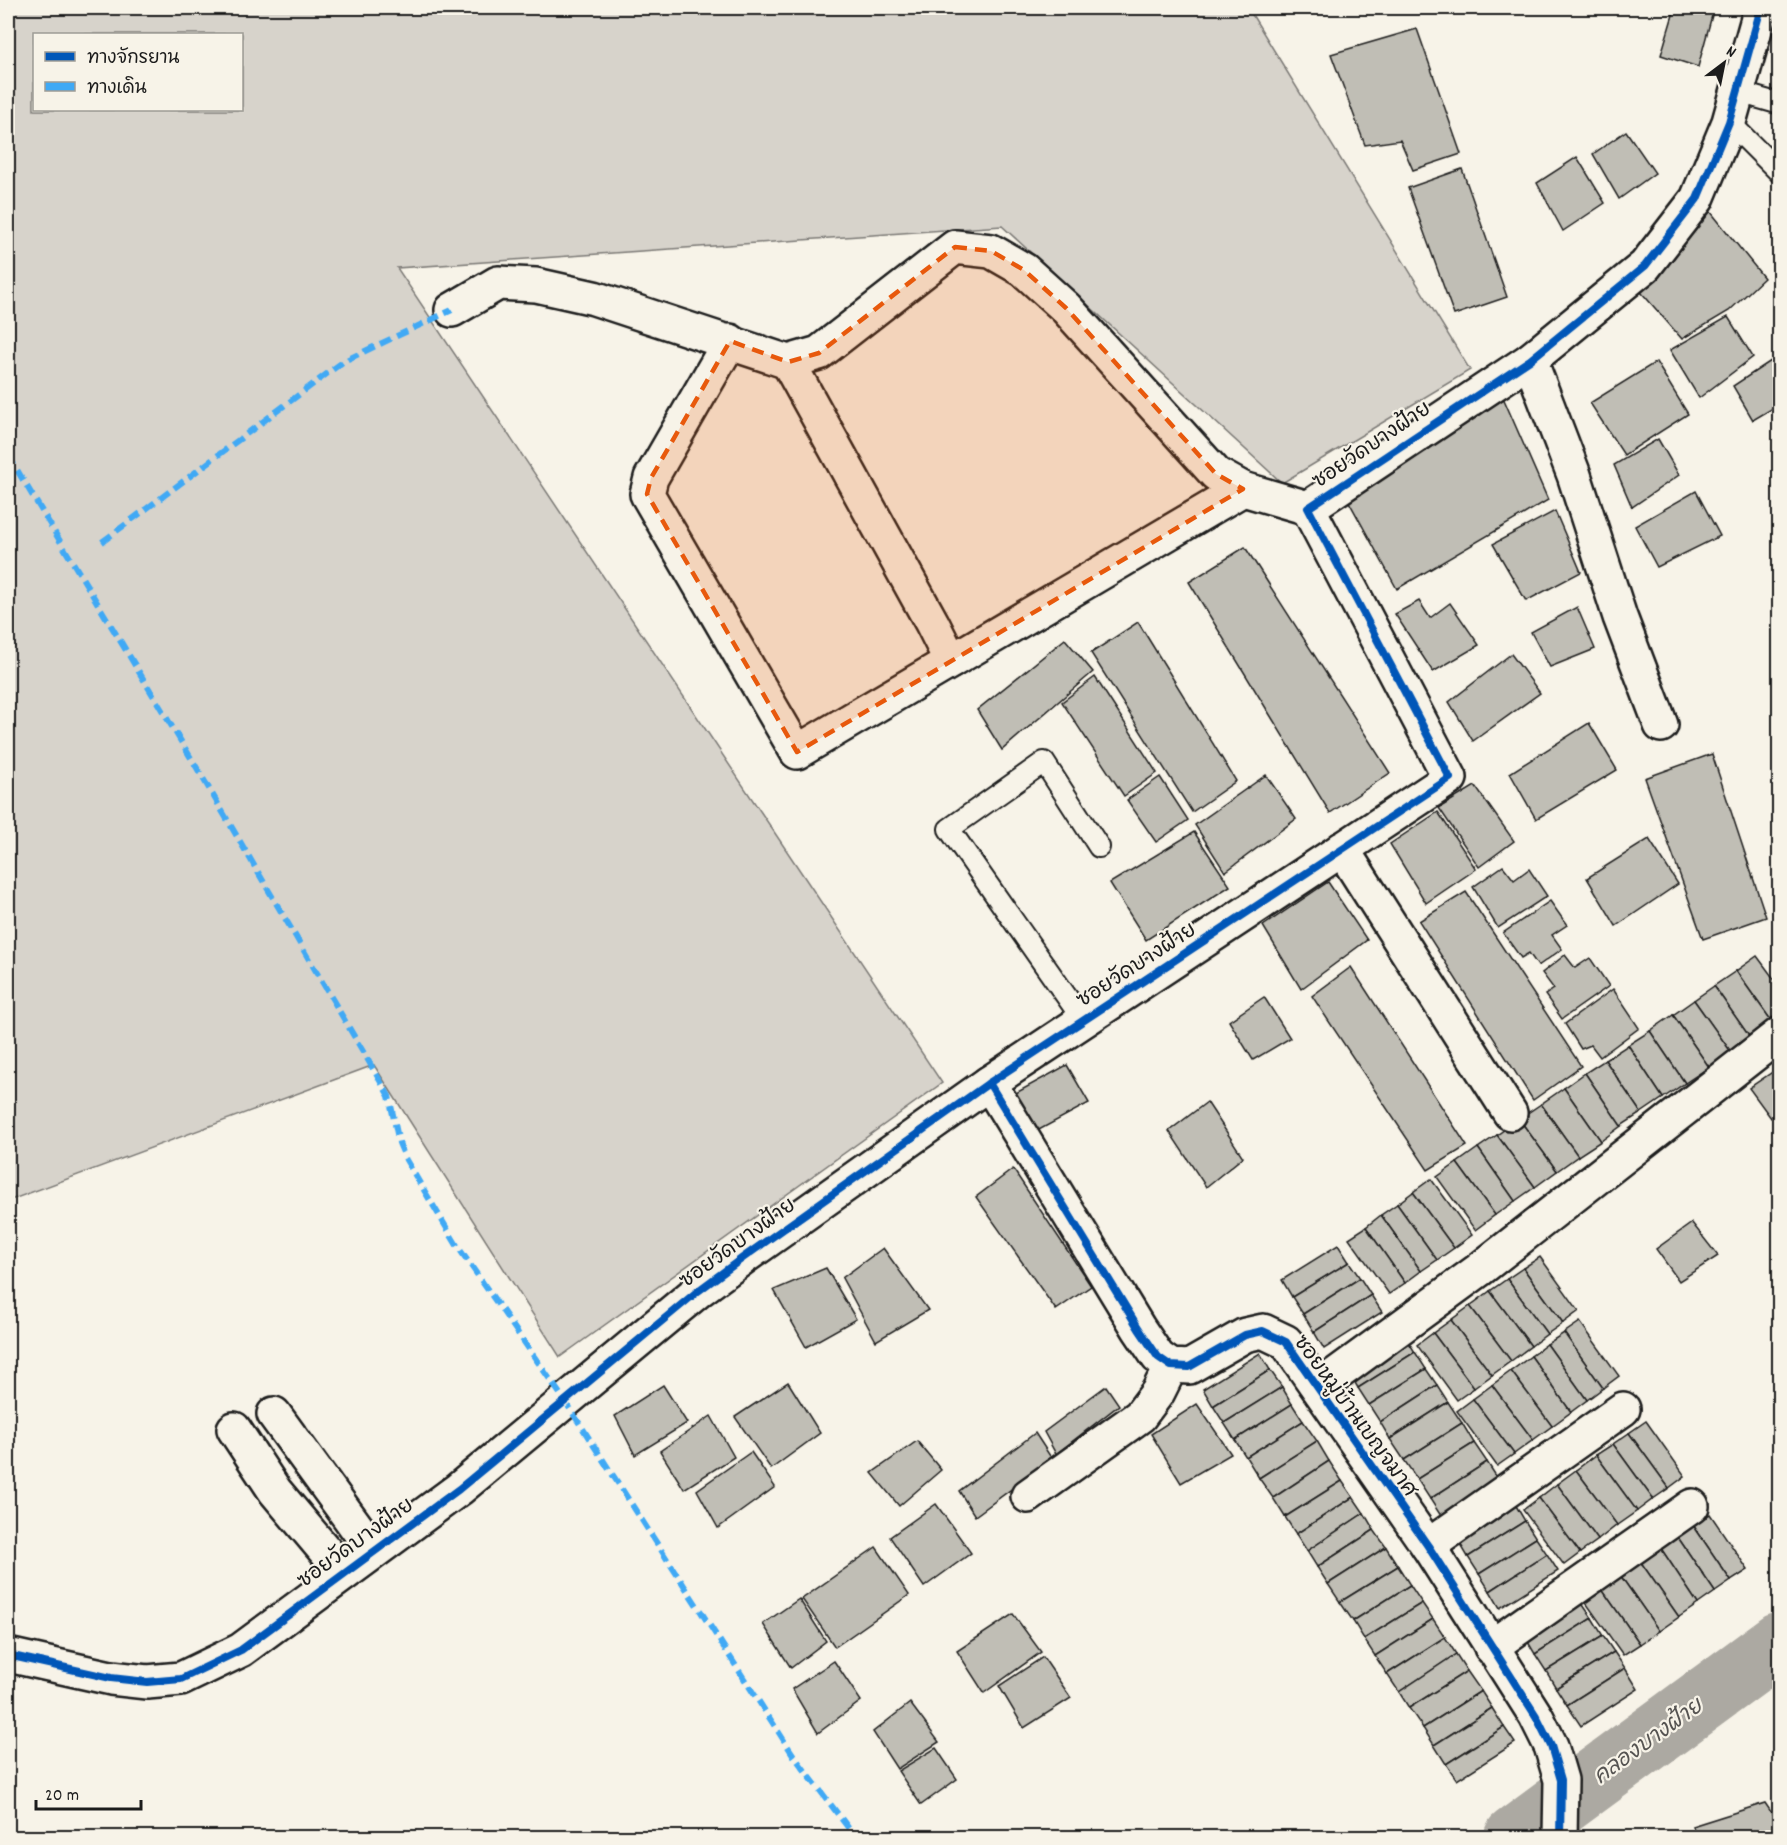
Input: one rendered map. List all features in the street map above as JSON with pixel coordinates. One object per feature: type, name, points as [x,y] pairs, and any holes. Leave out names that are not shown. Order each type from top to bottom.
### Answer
[{"type":"street","name":"ซอยวัดบางฝ้าย","points":[[8,1655],[111,1678],[147,1682],[181,1679],[241,1650],[343,1572],[459,1489],[698,1291],[989,1083],[1450,778],[1308,508],[1530,360],[1645,266],[1697,199],[1733,107],[1761,8]]},
{"type":"street","points":[[452,310],[498,283],[536,285],[594,298],[788,362],[819,353],[955,247],[991,251],[1024,270],[1066,308],[1216,474],[1243,489],[1308,508]]},
{"type":"street","points":[[729,341],[651,478],[648,494],[797,752],[1243,489]]},
{"type":"street","points":[[1530,360],[1574,475],[1620,617],[1660,725]]},
{"type":"street","points":[[788,362],[926,612],[951,662]]},
{"type":"street","points":[[1342,849],[1510,1113]]},
{"type":"street","points":[[1319,1387],[1479,1270],[1779,1034]]},
{"type":"street","points":[[989,1083],[1139,1329],[1158,1357],[1171,1366],[1158,1392],[1140,1416],[1028,1496]]},
{"type":"street","name":"ซอยหมู่บ้านเบญจมาศ","points":[[1171,1366],[1190,1367],[1245,1335],[1263,1331],[1286,1342],[1428,1546],[1536,1716],[1551,1746],[1561,1780],[1560,1838]]},
{"type":"street","points":[[1428,1546],[1623,1409]]},
{"type":"street","points":[[274,1414],[374,1550]]},
{"type":"street","points":[[234,1429],[275,1491],[343,1572]]},
{"type":"street","points":[[1491,1647],[1692,1506]]},
{"type":"lane","points":[[1733,107],[1779,104]]},
{"type":"lane","points":[[1733,107],[1779,173]]},
{"type":"lane","points":[[1083,1020],[949,829],[1044,762],[1099,847]]},
{"type":"highlighted area","points":[[955,247],[991,251],[1024,270],[1066,308],[1216,474],[1243,489],[797,752],[647,494],[651,478],[730,341],[788,362],[819,353]]},
{"type":"shaded area","points":[[8,8],[1248,8],[1470,370],[1282,483],[1002,226],[397,268],[942,1083],[560,1357],[374,1065],[8,1201]]},
{"type":"building","points":[[1675,8],[1714,8],[1698,67],[1661,55]]},
{"type":"building","points":[[1417,29],[1461,154],[1413,170],[1400,140],[1365,145],[1331,54]]},
{"type":"building","points":[[1626,131],[1655,173],[1619,199],[1593,154]]},
{"type":"building","points":[[1577,157],[1605,203],[1563,231],[1537,183]]},
{"type":"building","points":[[1462,169],[1507,297],[1454,315],[1408,188]]},
{"type":"building","points":[[1706,206],[1764,278],[1729,311],[1682,339],[1641,292],[1685,243]]},
{"type":"building","points":[[1728,317],[1753,357],[1699,398],[1670,350]]},
{"type":"building","points":[[1780,355],[1780,404],[1753,420],[1733,386]]},
{"type":"building","points":[[1656,362],[1688,414],[1624,455],[1590,403]]},
{"type":"building","points":[[1502,395],[1548,500],[1397,589],[1347,498]]},
{"type":"building","points":[[1658,439],[1679,475],[1632,507],[1614,465]]},
{"type":"building","points":[[1696,491],[1720,536],[1657,567],[1635,526]]},
{"type":"building","points":[[1555,511],[1581,572],[1526,601],[1493,544]]},
{"type":"building","points":[[1245,547],[1390,773],[1330,813],[1189,582]]},
{"type":"building","points":[[1419,601],[1430,618],[1450,603],[1479,645],[1433,672],[1395,614]]},
{"type":"building","points":[[1577,607],[1595,649],[1550,667],[1531,632]]},
{"type":"building","points":[[1138,622],[1236,781],[1192,812],[1091,653]]},
{"type":"building","points":[[1065,639],[1093,672],[1002,750],[977,710]]},
{"type":"building","points":[[1511,654],[1540,693],[1473,741],[1449,702]]},
{"type":"building","points":[[1095,677],[1157,773],[1124,796],[1062,702]]},
{"type":"building","points":[[1589,723],[1617,770],[1536,819],[1510,773]]},
{"type":"building","points":[[1712,754],[1766,917],[1703,939],[1645,778]]},
{"type":"building","points":[[1266,775],[1296,819],[1225,872],[1195,825]]},
{"type":"building","points":[[1160,777],[1188,820],[1156,842],[1127,800]]},
{"type":"building","points":[[1475,786],[1514,841],[1479,867],[1439,808]]},
{"type":"building","points":[[1438,812],[1476,869],[1426,903],[1390,844]]},
{"type":"building","points":[[1194,832],[1230,886],[1146,940],[1110,883]]},
{"type":"building","points":[[1649,839],[1678,884],[1616,926],[1587,878]]},
{"type":"building","points":[[1503,866],[1514,880],[1529,869],[1547,896],[1498,928],[1473,887]]},
{"type":"building","points":[[1328,882],[1367,940],[1301,989],[1263,926]]},
{"type":"building","points":[[1466,892],[1581,1066],[1533,1100],[1419,921]]},
{"type":"building","points":[[1550,901],[1567,925],[1552,935],[1562,949],[1538,966],[1529,953],[1521,958],[1503,933]]},
{"type":"building","points":[[1565,955],[1575,968],[1590,958],[1609,986],[1562,1019],[1545,995],[1554,989],[1542,973]]},
{"type":"building","points":[[1757,956],[1780,987],[1780,1018],[1773,1023],[1736,971]]},
{"type":"building","points":[[1351,967],[1467,1146],[1428,1170],[1312,996]]},
{"type":"building","points":[[1736,971],[1773,1023],[1751,1039],[1714,986]]},
{"type":"building","points":[[1714,986],[1751,1039],[1731,1052],[1694,1000]]},
{"type":"building","points":[[1613,989],[1639,1028],[1600,1057],[1591,1045],[1581,1049],[1565,1024]]},
{"type":"building","points":[[1264,997],[1290,1038],[1253,1060],[1229,1021]]},
{"type":"building","points":[[1694,1000],[1731,1052],[1709,1067],[1673,1015]]},
{"type":"building","points":[[1673,1015],[1709,1067],[1685,1083],[1650,1031]]},
{"type":"building","points":[[1650,1031],[1685,1083],[1663,1098],[1628,1045]]},
{"type":"building","points":[[1628,1045],[1663,1098],[1641,1113],[1605,1060]]},
{"type":"building","points":[[1605,1060],[1641,1113],[1621,1126],[1585,1073]]},
{"type":"building","points":[[1067,1065],[1089,1103],[1037,1131],[1014,1094]]},
{"type":"building","points":[[1780,1067],[1780,1112],[1771,1118],[1749,1088]]},
{"type":"building","points":[[1585,1073],[1621,1126],[1601,1141],[1564,1088]]},
{"type":"building","points":[[1564,1088],[1601,1141],[1578,1156],[1541,1104]]},
{"type":"building","points":[[1207,1102],[1243,1157],[1206,1187],[1169,1131]]},
{"type":"building","points":[[1541,1104],[1578,1156],[1557,1171],[1519,1119]]},
{"type":"building","points":[[1519,1119],[1557,1171],[1535,1187],[1497,1135]]},
{"type":"building","points":[[1497,1135],[1535,1187],[1515,1201],[1478,1148]]},
{"type":"building","points":[[1478,1148],[1515,1201],[1495,1215],[1457,1163]]},
{"type":"building","points":[[1457,1163],[1495,1215],[1475,1230],[1437,1177]]},
{"type":"building","points":[[1013,1169],[1091,1286],[1056,1310],[976,1197]]},
{"type":"building","points":[[1431,1179],[1472,1235],[1454,1248],[1413,1192]]},
{"type":"building","points":[[1413,1192],[1454,1248],[1437,1260],[1397,1204]]},
{"type":"building","points":[[1397,1204],[1437,1260],[1421,1271],[1381,1215]]},
{"type":"building","points":[[1381,1215],[1421,1271],[1405,1283],[1366,1227]]},
{"type":"building","points":[[1692,1223],[1718,1256],[1679,1281],[1656,1249]]},
{"type":"building","points":[[1366,1227],[1405,1283],[1389,1294],[1349,1238]]},
{"type":"building","points":[[1338,1245],[1349,1262],[1292,1297],[1282,1280]]},
{"type":"building","points":[[883,1248],[928,1310],[876,1341],[842,1278]]},
{"type":"building","points":[[1540,1257],[1579,1311],[1563,1323],[1523,1268]]},
{"type":"building","points":[[1349,1262],[1360,1278],[1303,1314],[1292,1297]]},
{"type":"building","points":[[826,1268],[856,1319],[806,1347],[774,1290]]},
{"type":"building","points":[[1523,1268],[1563,1323],[1547,1334],[1507,1279]]},
{"type":"building","points":[[1360,1278],[1371,1295],[1314,1332],[1303,1314]]},
{"type":"building","points":[[1507,1279],[1547,1334],[1531,1346],[1490,1291]]},
{"type":"building","points":[[1490,1291],[1531,1346],[1511,1361],[1470,1306]]},
{"type":"building","points":[[1371,1295],[1382,1312],[1324,1349],[1314,1332]]},
{"type":"building","points":[[1470,1306],[1511,1361],[1492,1375],[1451,1320]]},
{"type":"building","points":[[1451,1320],[1492,1375],[1474,1388],[1433,1333]]},
{"type":"building","points":[[1580,1322],[1619,1376],[1603,1388],[1564,1333]]},
{"type":"building","points":[[1433,1333],[1474,1388],[1457,1400],[1417,1345]]},
{"type":"building","points":[[1564,1333],[1603,1388],[1587,1400],[1547,1344]]},
{"type":"building","points":[[1404,1335],[1415,1352],[1358,1388],[1348,1371]]},
{"type":"building","points":[[1547,1344],[1587,1400],[1571,1412],[1531,1356]]},
{"type":"building","points":[[1415,1352],[1426,1369],[1369,1405],[1358,1388]]},
{"type":"building","points":[[1260,1353],[1270,1370],[1213,1406],[1203,1389]]},
{"type":"building","points":[[1531,1356],[1571,1412],[1552,1426],[1511,1371]]},
{"type":"building","points":[[1426,1369],[1437,1385],[1380,1422],[1369,1405]]},
{"type":"building","points":[[1270,1370],[1282,1387],[1224,1423],[1213,1406]]},
{"type":"building","points":[[1511,1371],[1552,1426],[1533,1440],[1492,1385]]},
{"type":"building","points":[[788,1382],[820,1433],[771,1469],[735,1417]]},
{"type":"building","points":[[663,1385],[687,1423],[635,1455],[615,1416]]},
{"type":"building","points":[[1437,1385],[1448,1402],[1390,1439],[1380,1422]]},
{"type":"building","points":[[1492,1385],[1533,1440],[1514,1454],[1473,1399]]},
{"type":"building","points":[[1106,1386],[1119,1405],[1056,1454],[1044,1432]]},
{"type":"building","points":[[1282,1387],[1292,1404],[1235,1440],[1224,1423]]},
{"type":"building","points":[[1473,1399],[1514,1454],[1497,1466],[1457,1411]]},
{"type":"building","points":[[1448,1402],[1462,1423],[1404,1460],[1390,1439]]},
{"type":"building","points":[[1197,1404],[1231,1454],[1181,1483],[1151,1434]]},
{"type":"building","points":[[1292,1404],[1303,1421],[1246,1457],[1235,1440]]},
{"type":"building","points":[[711,1416],[734,1457],[684,1489],[660,1451]]},
{"type":"building","points":[[1303,1421],[1317,1441],[1259,1478],[1246,1457]]},
{"type":"building","points":[[1646,1421],[1685,1476],[1669,1488],[1629,1433]]},
{"type":"building","points":[[1462,1423],[1474,1443],[1417,1479],[1404,1460]]},
{"type":"building","points":[[1035,1433],[1052,1459],[975,1516],[959,1491]]},
{"type":"building","points":[[1629,1433],[1669,1488],[1653,1499],[1613,1444]]},
{"type":"building","points":[[917,1441],[941,1470],[899,1506],[872,1473]]},
{"type":"building","points":[[1317,1441],[1329,1461],[1273,1498],[1259,1478]]},
{"type":"building","points":[[1474,1443],[1487,1462],[1430,1499],[1417,1479]]},
{"type":"building","points":[[1613,1444],[1653,1499],[1637,1511],[1596,1455]]},
{"type":"building","points":[[751,1452],[775,1487],[718,1528],[697,1490]]},
{"type":"building","points":[[1596,1455],[1637,1511],[1617,1525],[1576,1470]]},
{"type":"building","points":[[1329,1461],[1342,1481],[1285,1517],[1273,1498]]},
{"type":"building","points":[[1487,1462],[1498,1479],[1441,1516],[1430,1499]]},
{"type":"building","points":[[1576,1470],[1617,1525],[1598,1540],[1557,1484]]},
{"type":"building","points":[[1342,1481],[1353,1497],[1296,1534],[1285,1517]]},
{"type":"building","points":[[1557,1484],[1598,1540],[1580,1553],[1539,1498]]},
{"type":"building","points":[[1353,1497],[1364,1513],[1307,1551],[1296,1534]]},
{"type":"building","points":[[1539,1498],[1580,1553],[1564,1565],[1523,1510]]},
{"type":"building","points":[[936,1504],[971,1553],[924,1587],[890,1537]]},
{"type":"building","points":[[1515,1504],[1525,1521],[1468,1557],[1458,1540]]},
{"type":"building","points":[[1364,1513],[1374,1530],[1317,1567],[1307,1551]]},
{"type":"building","points":[[1710,1514],[1748,1570],[1731,1581],[1693,1525]]},
{"type":"building","points":[[1525,1521],[1536,1538],[1479,1574],[1468,1557]]},
{"type":"building","points":[[1693,1525],[1731,1581],[1715,1592],[1677,1536]]},
{"type":"building","points":[[1374,1530],[1386,1547],[1328,1584],[1317,1567]]},
{"type":"building","points":[[1677,1536],[1715,1592],[1698,1604],[1660,1547]]},
{"type":"building","points":[[1536,1538],[1547,1554],[1490,1591],[1479,1574]]},
{"type":"building","points":[[876,1547],[909,1595],[835,1647],[802,1599]]},
{"type":"building","points":[[1386,1547],[1398,1566],[1340,1602],[1328,1584]]},
{"type":"building","points":[[1660,1547],[1698,1604],[1679,1617],[1640,1561]]},
{"type":"building","points":[[1547,1554],[1558,1571],[1500,1608],[1490,1591]]},
{"type":"building","points":[[1640,1561],[1679,1617],[1659,1631],[1620,1575]]},
{"type":"building","points":[[1398,1566],[1410,1585],[1353,1621],[1340,1602]]},
{"type":"building","points":[[1620,1575],[1659,1631],[1640,1644],[1601,1588]]},
{"type":"building","points":[[1410,1585],[1422,1603],[1364,1639],[1353,1621]]},
{"type":"building","points":[[1601,1588],[1640,1644],[1623,1655],[1584,1600]]},
{"type":"building","points":[[799,1599],[826,1641],[791,1668],[763,1624]]},
{"type":"building","points":[[1581,1602],[1592,1618],[1535,1654],[1525,1637]]},
{"type":"building","points":[[1422,1603],[1433,1619],[1375,1656],[1364,1639]]},
{"type":"building","points":[[1013,1614],[1041,1652],[984,1693],[957,1651]]},
{"type":"building","points":[[1592,1618],[1603,1636],[1546,1671],[1535,1654]]},
{"type":"building","points":[[1433,1619],[1445,1637],[1387,1674],[1375,1656]]},
{"type":"building","points":[[1603,1636],[1614,1652],[1556,1688],[1546,1671]]},
{"type":"building","points":[[1445,1637],[1456,1654],[1399,1692],[1387,1674]]},
{"type":"building","points":[[1614,1652],[1625,1668],[1567,1705],[1556,1688]]},
{"type":"building","points":[[1456,1654],[1467,1671],[1409,1708],[1399,1692]]},
{"type":"building","points":[[1043,1657],[1071,1698],[1024,1728],[999,1686]]},
{"type":"building","points":[[834,1661],[861,1701],[818,1733],[792,1689]]},
{"type":"building","points":[[1625,1668],[1638,1689],[1581,1726],[1567,1705]]},
{"type":"building","points":[[1467,1671],[1481,1691],[1423,1728],[1409,1708]]},
{"type":"building","points":[[1481,1691],[1492,1708],[1434,1745],[1423,1728]]},
{"type":"building","points":[[910,1703],[939,1742],[897,1769],[873,1732]]},
{"type":"building","points":[[1492,1708],[1504,1727],[1446,1764],[1434,1745]]},
{"type":"building","points":[[1504,1727],[1515,1743],[1457,1780],[1446,1764]]},
{"type":"building","points":[[936,1748],[957,1779],[921,1805],[898,1771]]},
{"type":"building","points":[[1765,1803],[1780,1825],[1780,1838],[1699,1838],[1692,1826]]},
{"type":"waterway","name":"คลองบางฝ้าย","points":[[1515,1838],[1780,1643]]},
{"type":"marked path","points":[[102,542],[344,361],[452,310]]},
{"type":"marked path","points":[[8,455],[197,768],[389,1096],[399,1143],[406,1160],[458,1247],[565,1401],[794,1756],[856,1838]]},
{"type":"cycle path","points":[[8,1655],[111,1678],[147,1682],[181,1679],[241,1650],[459,1489],[698,1291],[744,1257],[989,1083],[1450,778],[1308,508],[1530,360],[1645,266],[1697,199],[1729,122],[1761,8]]},
{"type":"cycle path","points":[[989,1083],[1158,1357],[1171,1366],[1189,1367],[1245,1335],[1263,1331],[1286,1342],[1428,1546],[1536,1716],[1551,1746],[1561,1780],[1560,1838]]}]
